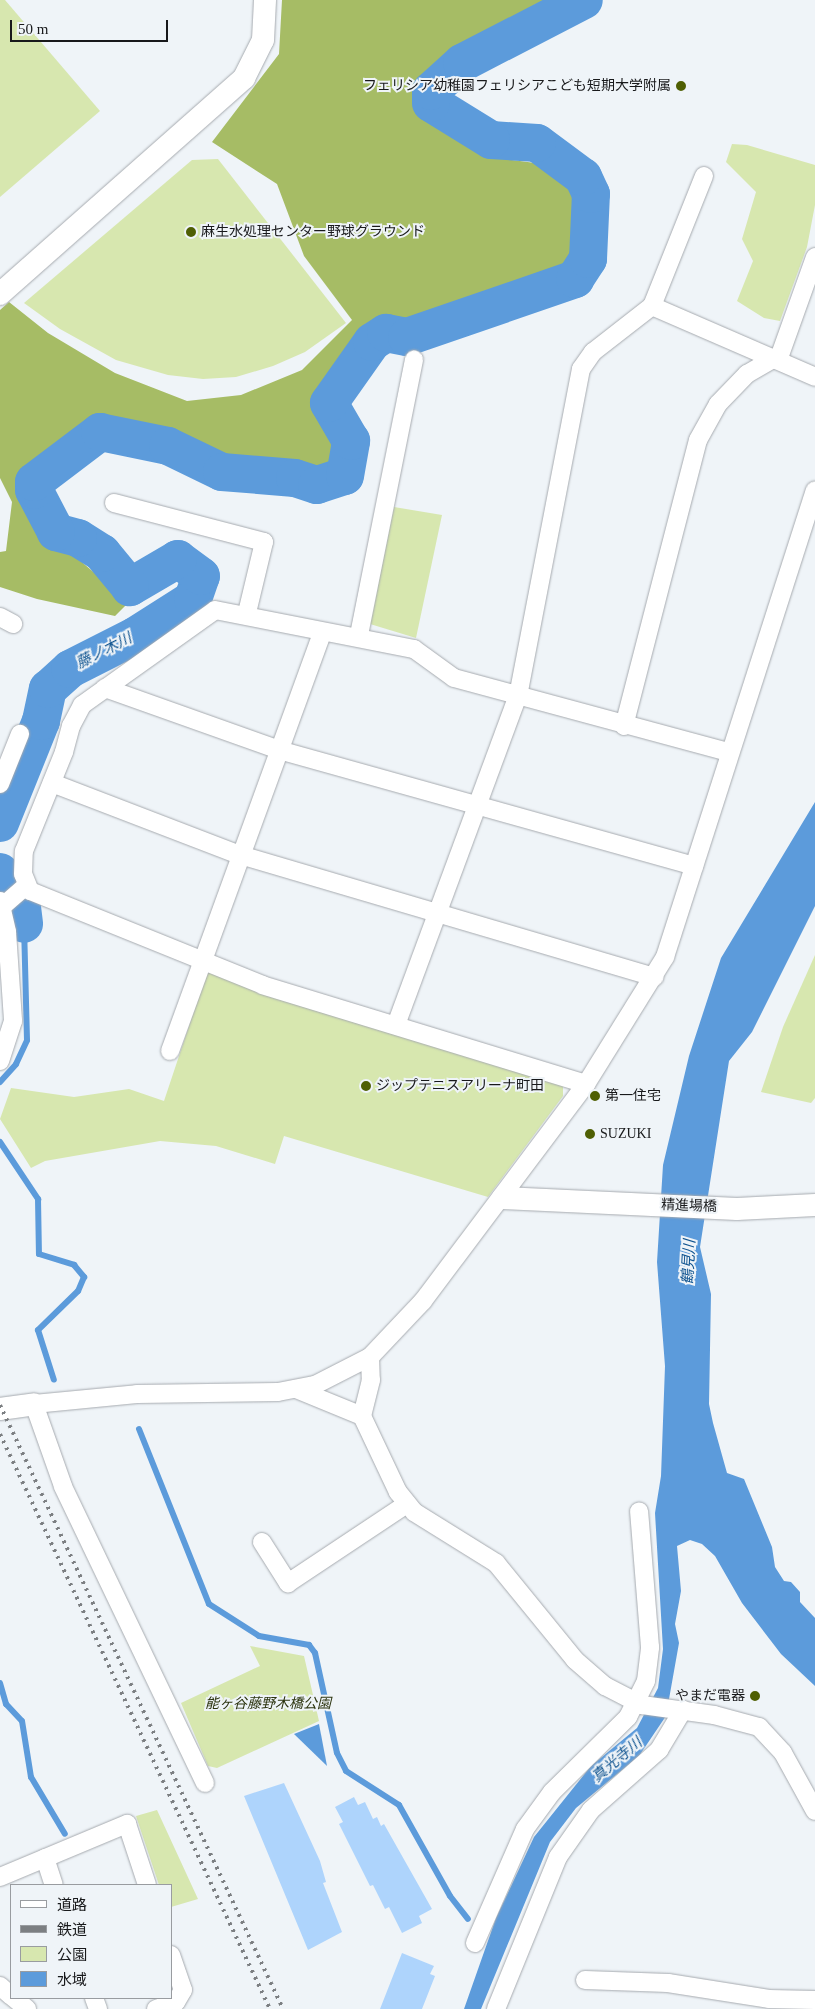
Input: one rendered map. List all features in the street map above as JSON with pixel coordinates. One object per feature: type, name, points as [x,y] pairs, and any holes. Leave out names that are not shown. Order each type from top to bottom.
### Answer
[{"type":"street","points":[[0,294],[244,78],[263,40],[265,0]]},
{"type":"street","points":[[396,1025],[518,696],[581,369],[593,352],[652,306],[704,176]]},
{"type":"street","points":[[624,726],[698,440],[718,404],[747,374],[770,359],[780,355],[815,257]]},
{"type":"street","points":[[652,306],[770,359],[815,376]]},
{"type":"street","points":[[359,635],[414,359]]},
{"type":"street","points":[[0,1409],[128,1395],[296,1389],[323,1382],[370,1357],[423,1301],[586,1084],[665,957],[728,752],[815,491]]},
{"type":"street","points":[[114,503],[264,542],[247,613]]},
{"type":"street","points":[[586,1084],[202,964],[30,891],[25,886],[24,851],[52,783],[70,726],[82,705],[215,610],[247,613],[322,634],[359,635],[414,649],[454,678],[624,726],[728,752]]},
{"type":"street","points":[[170,1051],[322,634]]},
{"type":"street","points":[[105,688],[279,750],[477,807],[694,866]]},
{"type":"street","points":[[0,784],[20,734]]},
{"type":"street","points":[[52,783],[240,855],[438,911],[654,977]]},
{"type":"street","points":[[0,1061],[13,1021],[4,902],[25,886]]},
{"type":"street","name":"精進場橋","points":[[502,1198],[729,1208],[815,1204]]},
{"type":"street","points":[[362,1416],[371,1380],[370,1357]]},
{"type":"street","points":[[296,1389],[362,1416],[407,1504],[496,1563],[576,1660],[605,1686],[639,1704],[679,1710],[758,1727],[783,1753],[815,1811]]},
{"type":"street","points":[[34,1404],[62,1486],[205,1783]]},
{"type":"street","points":[[262,1542],[288,1583],[407,1504]]},
{"type":"street","points":[[475,1943],[525,1830],[552,1792],[628,1718],[639,1704],[650,1664],[639,1511]]},
{"type":"street","points":[[496,2009],[558,1857],[591,1810],[659,1750],[679,1710]]},
{"type":"street","points":[[0,1877],[126,1824],[147,1884]]},
{"type":"street","points":[[45,1858],[54,1884]]},
{"type":"street","points":[[156,2009],[176,2002],[183,1990],[172,1958]]},
{"type":"street","points":[[585,1980],[668,1983],[769,1999],[815,2000]]},
{"type":"street","points":[[0,1986],[10,1995]]},
{"type":"street","points":[[14,1999],[27,2009]]},
{"type":"green space","points":[[0,0],[5,0],[100,111],[0,197]]},
{"type":"green space","points":[[282,0],[572,0],[554,7],[535,4],[531,21],[511,43],[496,52],[441,68],[423,80],[415,102],[433,122],[461,141],[512,160],[543,164],[570,181],[580,193],[583,226],[574,273],[543,298],[508,313],[442,319],[428,315],[413,329],[383,324],[326,410],[344,436],[338,465],[315,470],[228,463],[166,439],[97,431],[40,476],[22,478],[45,531],[129,602],[115,616],[37,599],[0,587],[0,552],[6,551],[12,502],[0,478],[0,310],[9,302],[48,333],[115,373],[187,401],[241,395],[302,370],[352,320],[304,256],[277,184],[212,142],[279,54]]},
{"type":"green space","points":[[732,144],[747,145],[815,165],[815,205],[807,247],[780,321],[764,318],[737,301],[753,261],[742,239],[756,192],[726,162]]},
{"type":"green space","name":"麻生水処理センター野球グラウンド","points":[[218,159],[346,323],[305,352],[273,366],[236,377],[203,379],[168,375],[116,360],[60,329],[24,303],[192,160]]},
{"type":"green space","points":[[394,507],[442,515],[416,638],[370,624]]},
{"type":"green space","points":[[815,955],[815,1098],[811,1103],[761,1092],[783,1027]]},
{"type":"green space","name":"ジップテニスアリーナ町田","points":[[207,972],[563,1084],[563,1096],[488,1197],[284,1136],[275,1164],[216,1146],[160,1141],[45,1161],[31,1168],[0,1119],[11,1088],[74,1097],[129,1089],[164,1101]]},
{"type":"green space","name":"能ヶ谷藤野木橋公園","points":[[250,1646],[304,1656],[319,1721],[217,1768],[208,1766],[181,1703],[260,1666]]},
{"type":"green space","points":[[157,1810],[198,1899],[172,1907],[172,1884],[159,1884],[136,1816]]},
{"type":"water","points":[[815,802],[815,906],[752,1032],[729,1061],[700,1247],[711,1294],[709,1404],[713,1423],[727,1473],[744,1479],[772,1547],[775,1567],[784,1581],[791,1582],[800,1592],[800,1602],[815,1618],[815,1686],[781,1654],[742,1603],[715,1556],[702,1544],[690,1540],[677,1546],[681,1591],[675,1624],[679,1643],[666,1716],[639,1756],[576,1808],[550,1842],[481,2009],[464,2009],[496,1918],[534,1837],[591,1766],[637,1728],[658,1688],[663,1649],[655,1513],[661,1476],[665,1366],[657,1262],[663,1165],[689,1056],[721,958]]},
{"type":"water","points":[[319,1724],[327,1766],[294,1734]]},
{"type":"building","points":[[284,1783],[320,1861],[326,1882],[323,1883],[342,1932],[308,1950],[244,1796]]},
{"type":"building","points":[[354,1797],[358,1805],[365,1802],[373,1819],[377,1817],[381,1826],[384,1824],[432,1909],[419,1916],[422,1923],[402,1933],[389,1907],[385,1909],[373,1885],[370,1886],[339,1824],[343,1822],[335,1807]]},
{"type":"building","points":[[402,1953],[434,1966],[430,1974],[435,1976],[422,2009],[380,2009]]},
{"type":"waterway","points":[[0,823],[41,721],[48,689],[70,669],[135,636],[193,599],[201,576],[178,559],[130,587],[102,553],[78,538],[56,532],[34,490],[34,482],[100,432],[168,446],[222,472],[295,478],[317,485],[345,476],[351,441],[329,403],[372,342],[386,333],[407,337],[575,279],[588,259],[591,194],[583,177],[537,143],[491,140],[431,103],[431,91],[462,63],[584,0]]},
{"type":"waterway","name":"藤ノ木川","points":[[0,872],[21,899],[24,924]]},
{"type":"waterway","points":[[0,1082],[16,1064],[27,1040],[24,924]]},
{"type":"waterway","points":[[0,1142],[38,1199],[39,1254],[74,1265],[84,1277],[78,1291],[38,1330],[54,1380]]},
{"type":"waterway","points":[[139,1429],[209,1604],[259,1636],[309,1645],[315,1653],[337,1753],[346,1771],[399,1805],[450,1896],[468,1919]]},
{"type":"waterway","points":[[0,1683],[6,1704],[22,1721],[31,1777],[65,1834]]},
{"type":"railway","points":[[0,1405],[283,2009]]},
{"type":"railway","points":[[0,1434],[270,2009]]},
{"type":"place","name":"フェリシア幼稚園フェリシアこども短期大学附属","points":[[681,86]]},
{"type":"place","name":"麻生水処理センター野球グラウンド","points":[[191,232]]},
{"type":"place","name":"ジップテニスアリーナ町田","points":[[366,1086]]},
{"type":"place","name":"第一住宅","points":[[595,1096]]},
{"type":"place","name":"SUZUKI","points":[[590,1134]]},
{"type":"place","name":"やまだ電器","points":[[755,1696]]},
{"type":"water label","name":"鶴見川","points":[[689,1262]]},
{"type":"water label","name":"真光寺川","points":[[617,1760]]}]
